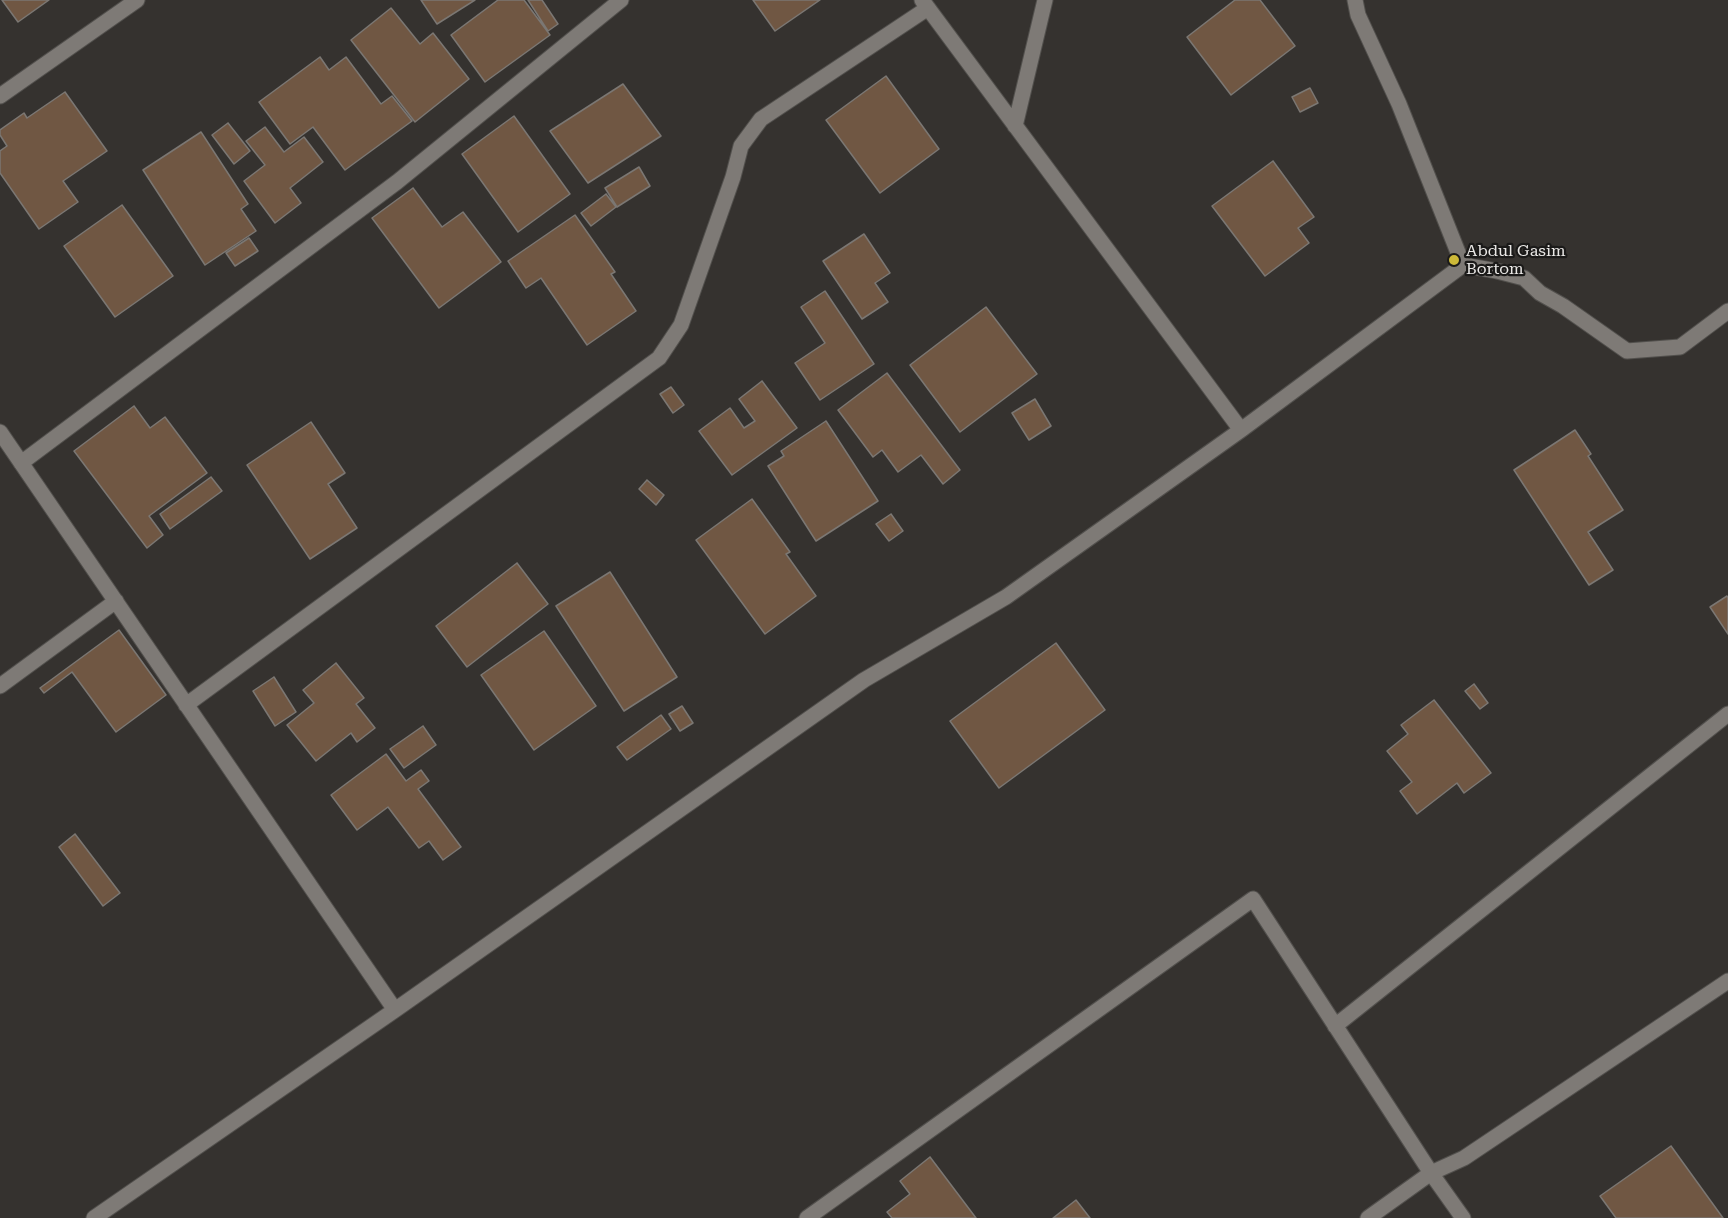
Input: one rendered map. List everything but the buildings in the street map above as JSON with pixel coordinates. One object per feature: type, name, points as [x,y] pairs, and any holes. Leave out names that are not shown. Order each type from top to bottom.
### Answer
[{"type":"street","points":[[0,96],[137,0]]},
{"type":"street","points":[[21,463],[397,182],[621,0]]},
{"type":"street","points":[[1016,126],[1045,0]]},
{"type":"street","points":[[1355,0],[1358,15],[1399,104],[1463,265]]},
{"type":"street","points":[[186,705],[659,358],[681,326],[733,177],[741,146],[761,119],[925,4],[1241,430]]},
{"type":"street","points":[[94,1218],[395,1010],[864,680],[1006,597],[1241,430],[1463,265],[1524,278],[1540,293],[1563,306],[1627,351],[1680,347],[1728,311]]},
{"type":"street","points":[[0,432],[395,1010]]},
{"type":"street","points":[[0,686],[116,601]]},
{"type":"street","points":[[1335,1026],[1728,714]]},
{"type":"street","points":[[807,1218],[1253,899],[1431,1173],[1463,1218]]},
{"type":"street","points":[[1368,1218],[1431,1173],[1464,1158],[1728,981]]},
{"type":"place","name":"Abdul Gasim Bortom","points":[[1454,260]]}]
